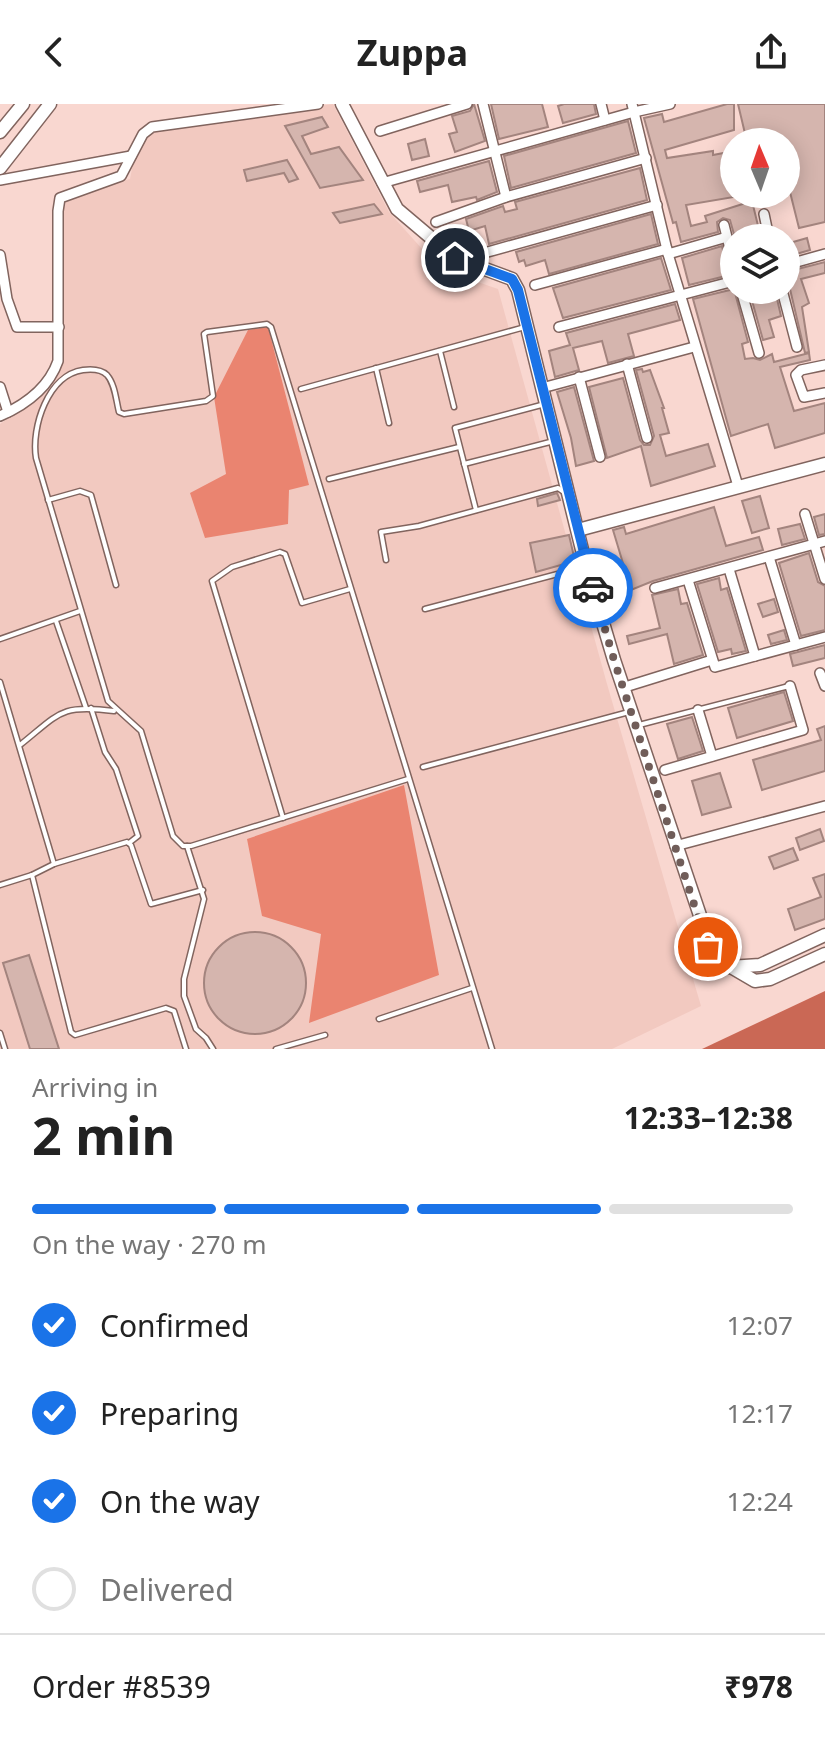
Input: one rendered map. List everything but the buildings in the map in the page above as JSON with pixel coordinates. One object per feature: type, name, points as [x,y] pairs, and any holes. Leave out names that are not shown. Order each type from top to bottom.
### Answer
[{"type":"street","points":[[0,168],[50,104]]},
{"type":"street","points":[[0,387],[4,414],[44,387],[58,361],[60,198],[117,178],[124,172],[143,134],[164,124],[318,104]]},
{"type":"street","points":[[342,104],[397,209],[455,258],[512,279],[518,290],[586,566],[708,947],[726,967],[749,980],[762,981],[825,954]]},
{"type":"street","points":[[380,131],[467,104]]},
{"type":"street","points":[[483,104],[506,197]]},
{"type":"street","points":[[601,104],[605,120]]},
{"type":"street","points":[[382,183],[605,120],[633,108],[670,104]]},
{"type":"street","points":[[0,132],[17,106]]},
{"type":"street","points":[[633,108],[667,252],[738,486]]},
{"type":"street","points":[[0,180],[131,156]]},
{"type":"street","points":[[436,222],[506,197],[646,158]]},
{"type":"street","points":[[484,253],[657,205]]},
{"type":"street","points":[[764,214],[766,224]]},
{"type":"street","points":[[535,285],[720,239]]},
{"type":"street","points":[[800,261],[825,254]]},
{"type":"street","points":[[0,255],[7,299],[17,327],[59,327]]},
{"type":"street","points":[[559,327],[720,285]]},
{"type":"street","points":[[745,304],[759,353]]},
{"type":"street","points":[[786,304],[797,347]]},
{"type":"street","points":[[542,388],[694,347]]},
{"type":"street","points":[[627,364],[647,438]]},
{"type":"street","points":[[825,365],[801,370],[796,375],[804,397],[825,393]]},
{"type":"street","points":[[579,377],[600,457]]},
{"type":"street","points":[[576,530],[825,464]]},
{"type":"street","points":[[805,514],[820,543],[825,579]]},
{"type":"street","points":[[655,588],[820,543]]},
{"type":"street","points":[[769,557],[796,645]]},
{"type":"street","points":[[729,569],[755,656]]},
{"type":"street","points":[[688,580],[715,667],[825,637]]},
{"type":"street","points":[[625,687],[712,660]]},
{"type":"street","points":[[820,673],[825,686]]},
{"type":"street","points":[[665,770],[803,730],[790,686]]},
{"type":"street","points":[[698,710],[712,756]]},
{"type":"street","points":[[675,846],[825,806]]},
{"type":"street","points":[[726,967],[760,965],[825,935]]},
{"type":"lane","points":[[408,779],[187,846],[177,842],[141,731],[108,701],[36,458],[34,441],[43,408],[65,378],[80,370],[100,371],[109,377],[119,412],[124,414],[206,401],[213,396],[204,334],[270,325],[492,1049]]},
{"type":"lane","points":[[301,389],[527,327]]},
{"type":"lane","points":[[440,351],[454,407]]},
{"type":"lane","points":[[376,368],[389,423]]},
{"type":"lane","points":[[476,510],[456,427],[546,404]]},
{"type":"lane","points":[[464,464],[554,441]]},
{"type":"lane","points":[[329,479],[459,447]]},
{"type":"lane","points":[[386,560],[381,532],[419,526],[558,488],[564,492],[576,530]]},
{"type":"lane","points":[[48,500],[80,491],[91,495],[116,585]]},
{"type":"lane","points":[[283,818],[212,581],[232,567],[280,552],[285,554],[302,603],[350,589]]},
{"type":"lane","points":[[425,609],[586,566]]},
{"type":"lane","points":[[0,639],[80,611]]},
{"type":"lane","points":[[0,885],[54,864],[129,843],[138,836],[116,769],[105,752],[56,621]]},
{"type":"lane","points":[[0,682],[54,864]]},
{"type":"lane","points":[[636,726],[790,686]]},
{"type":"lane","points":[[20,746],[66,710],[88,708],[117,711]]},
{"type":"lane","points":[[423,767],[632,711]]},
{"type":"lane","points":[[129,843],[151,904],[203,890]]},
{"type":"lane","points":[[187,846],[203,890],[203,910],[184,979],[184,996],[196,1029],[213,1049]]},
{"type":"lane","points":[[32,875],[71,1032],[75,1035],[166,1008],[174,1011],[186,1049]]},
{"type":"lane","points":[[379,1019],[473,988]]},
{"type":"lane","points":[[0,1033],[5,1049]]},
{"type":"lane","points":[[276,1049],[325,1035]]},
{"type":"shaded area","points":[[333,104],[389,212],[440,269],[498,289],[607,684],[701,1006],[612,1049],[0,1049],[0,424],[32,402],[63,362],[62,196],[130,179],[136,148],[152,132]]},
{"type":"shaded area","points":[[268,327],[309,485],[289,490],[288,524],[205,538],[190,493],[226,474],[214,397],[248,330]]},
{"type":"shaded area","points":[[404,785],[439,975],[309,1023],[321,934],[262,916],[247,839]]},
{"type":"shaded area","points":[[825,991],[825,1049],[702,1049]]},
{"type":"way so far","points":[[593,588],[708,947]]},
{"type":"route","points":[[455,258],[501,273],[512,279],[518,290],[593,588]]}]
